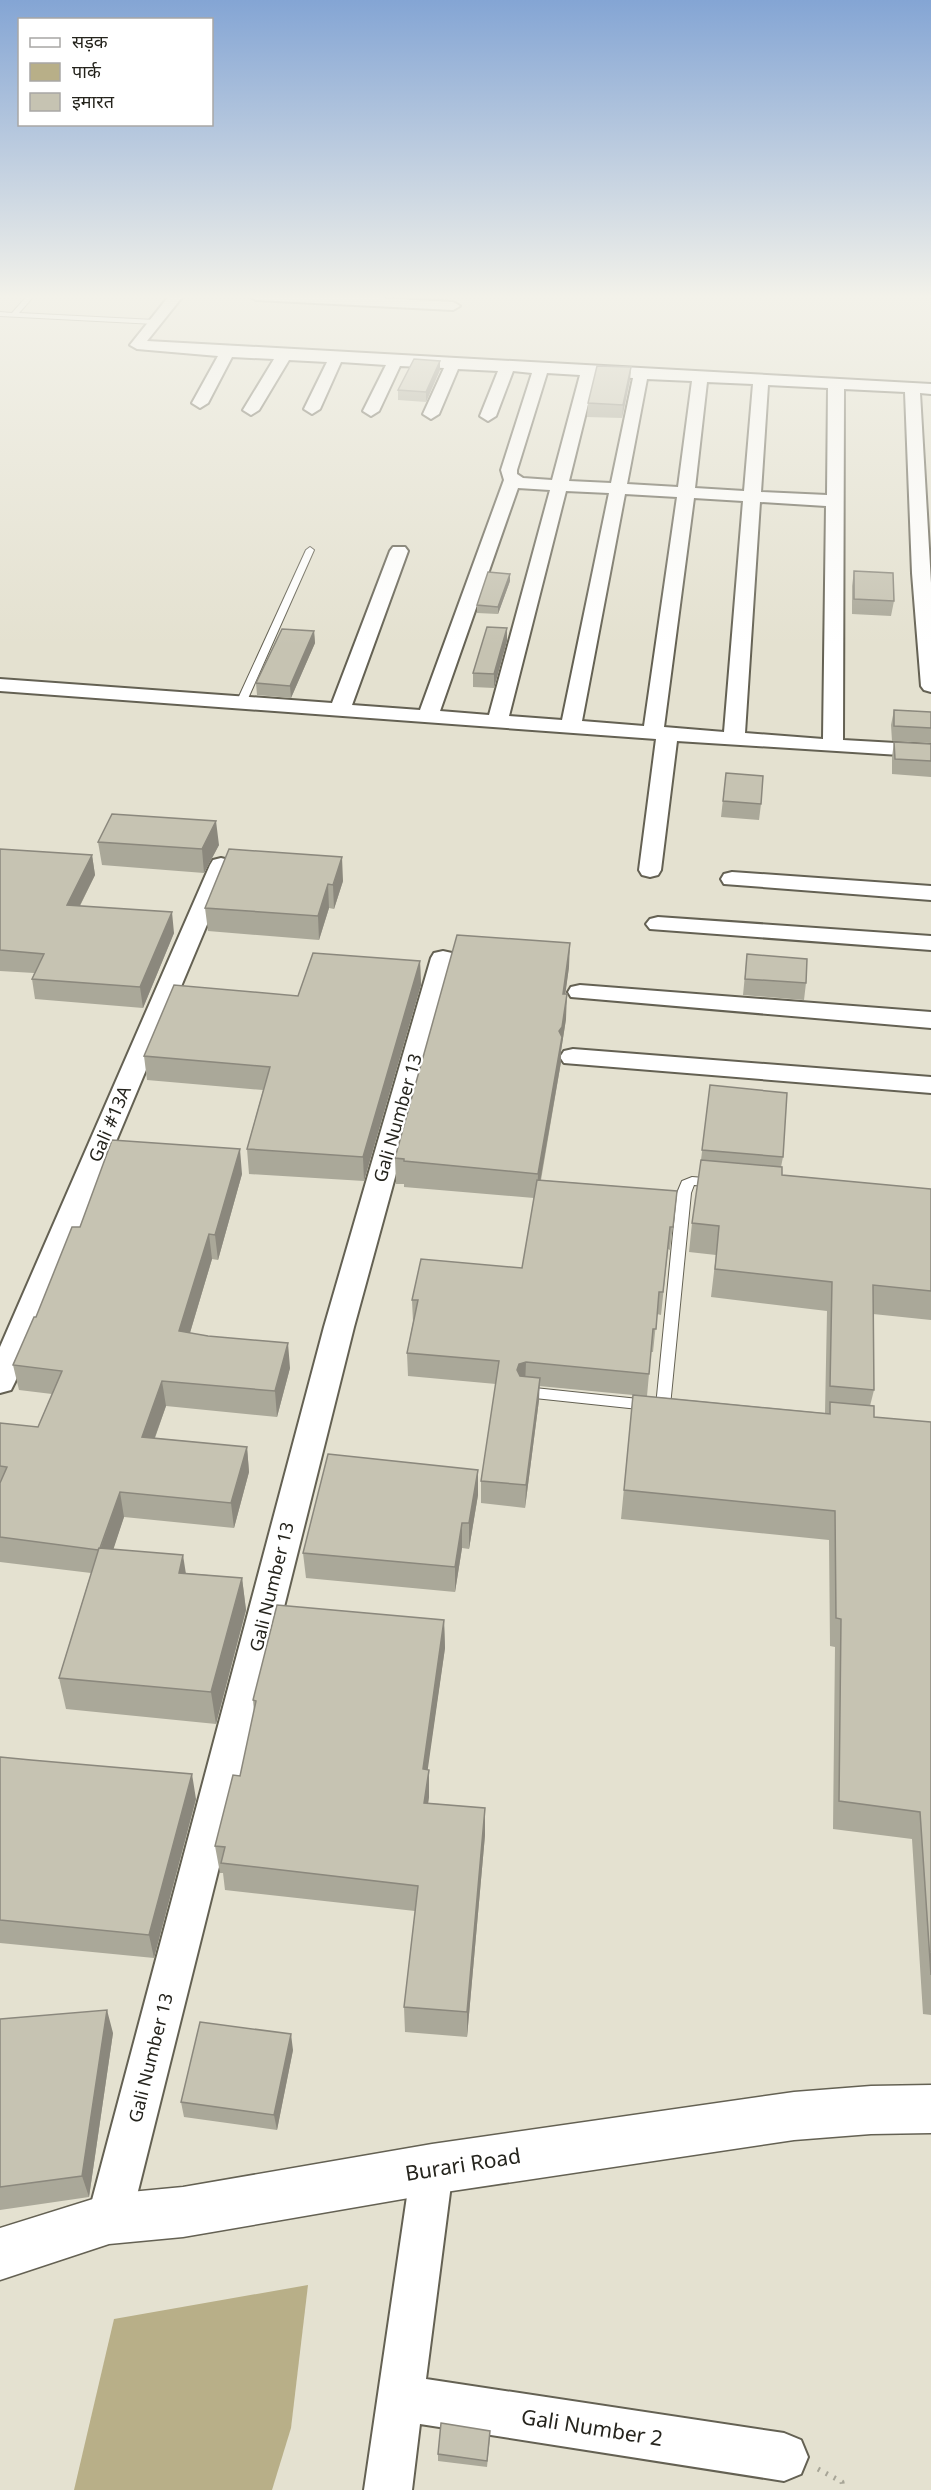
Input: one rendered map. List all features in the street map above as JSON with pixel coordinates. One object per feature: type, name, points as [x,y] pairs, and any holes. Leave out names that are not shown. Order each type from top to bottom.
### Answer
[{"type":"main road","name":"Burari Road","points":[[0,2254],[109,2218],[183,2212],[432,2169],[794,2116],[871,2110],[931,2109]]},
{"type":"street","points":[[488,416],[489,412]]},
{"type":"street","points":[[527,412],[509,471],[512,480],[519,483],[835,501]]},
{"type":"street","points":[[498,721],[578,412]]},
{"type":"street","points":[[571,727],[633,412]]},
{"type":"street","points":[[650,870],[660,733],[696,412]]},
{"type":"street","points":[[734,739],[759,412]]},
{"type":"street","points":[[833,746],[836,412]]},
{"type":"street","points":[[913,412],[921,573],[931,686]]},
{"type":"street","points":[[428,716],[512,480]]},
{"type":"street","points":[[340,710],[399,551]]},
{"type":"street","points":[[0,685],[734,739],[931,751]]},
{"type":"street","name":"Gali #13A","points":[[0,1382],[220,865]]},
{"type":"street","points":[[732,879],[931,893]]},
{"type":"street","points":[[658,924],[931,943]]},
{"type":"street","name":"Gali Number 13","points":[[109,2218],[339,1327],[443,958]]},
{"type":"street","points":[[580,992],[931,1020]]},
{"type":"street","points":[[573,1057],[931,1085]]},
{"type":"street","points":[[388,2490],[432,2169]]},
{"type":"street","name":"Gali Number 2","points":[[400,2398],[799,2462]]},
{"type":"lane","points":[[241,703],[310,550]]},
{"type":"lane","points":[[525,1392],[669,1407],[687,1184],[692,1181],[729,1184]]},
{"type":"path","points":[[799,2462],[842,2482],[843,2490]]},
{"type":"green space","points":[[308,2285],[291,2428],[272,2490],[74,2490],[114,2319]]},
{"type":"building","points":[[854,571],[893,573],[894,601],[854,599]]},
{"type":"building","points":[[488,572],[510,574],[498,607],[477,605]]},
{"type":"building","points":[[487,627],[507,628],[494,674],[473,673]]},
{"type":"building","points":[[282,629],[314,631],[290,686],[256,683]]},
{"type":"building","points":[[894,710],[931,712],[931,728],[894,726]]},
{"type":"building","points":[[894,742],[931,744],[931,761],[895,759]]},
{"type":"building","points":[[726,773],[763,776],[761,804],[723,801]]},
{"type":"building","points":[[112,814],[216,821],[202,849],[98,842]]},
{"type":"building","points":[[0,849],[92,855],[67,905],[172,912],[140,987],[32,979],[44,954],[0,950]]},
{"type":"building","points":[[229,849],[342,857],[333,885],[328,884],[318,916],[205,908]]},
{"type":"building","points":[[457,935],[570,943],[563,994],[567,994],[562,1027],[559,1031],[562,1037],[538,1174],[404,1161],[404,1159],[395,1158]]},
{"type":"building","points":[[313,953],[420,961],[363,1157],[247,1149],[270,1067],[144,1056],[174,985],[298,996]]},
{"type":"building","points":[[747,954],[807,959],[806,983],[745,979]]},
{"type":"building","points":[[710,1085],[787,1093],[783,1157],[702,1150]]},
{"type":"building","points":[[112,1140],[240,1149],[215,1235],[209,1234],[179,1331],[288,1343],[275,1391],[162,1381],[142,1437],[247,1447],[231,1503],[120,1492],[98,1550],[0,1537],[0,1483],[7,1467],[0,1466],[0,1423],[38,1427],[62,1371],[13,1365],[34,1317],[36,1317],[72,1227],[80,1227]]},
{"type":"building","points":[[701,1160],[782,1167],[782,1175],[931,1189],[931,1291],[873,1285],[874,1390],[830,1386],[832,1282],[715,1269],[719,1226],[692,1223]]},
{"type":"building","points":[[537,1180],[677,1191],[673,1227],[670,1227],[663,1292],[659,1292],[656,1329],[653,1329],[649,1374],[526,1362],[519,1364],[517,1370],[520,1376],[540,1378],[526,1485],[481,1481],[499,1361],[407,1353],[418,1300],[412,1300],[421,1259],[522,1268]]},
{"type":"building","points":[[633,1395],[830,1414],[830,1402],[874,1406],[874,1417],[931,1422],[931,1975],[920,1812],[839,1801],[841,1619],[836,1618],[835,1511],[624,1490]]},
{"type":"building","points":[[328,1454],[478,1470],[469,1523],[462,1523],[455,1567],[303,1553]]},
{"type":"building","points":[[99,1548],[183,1555],[179,1573],[242,1578],[211,1692],[59,1678]]},
{"type":"building","points":[[277,1605],[444,1620],[423,1769],[429,1770],[424,1803],[485,1808],[467,2012],[404,2007],[418,1886],[221,1863],[225,1847],[215,1846],[233,1775],[240,1776],[256,1701],[253,1700]]},
{"type":"building","points":[[0,1757],[192,1774],[149,1935],[0,1920]]},
{"type":"building","points":[[107,2010],[82,2176],[0,2187],[0,2019]]},
{"type":"building","points":[[200,2022],[291,2034],[274,2115],[181,2102]]},
{"type":"building","points":[[441,2423],[490,2431],[487,2461],[438,2454]]}]
